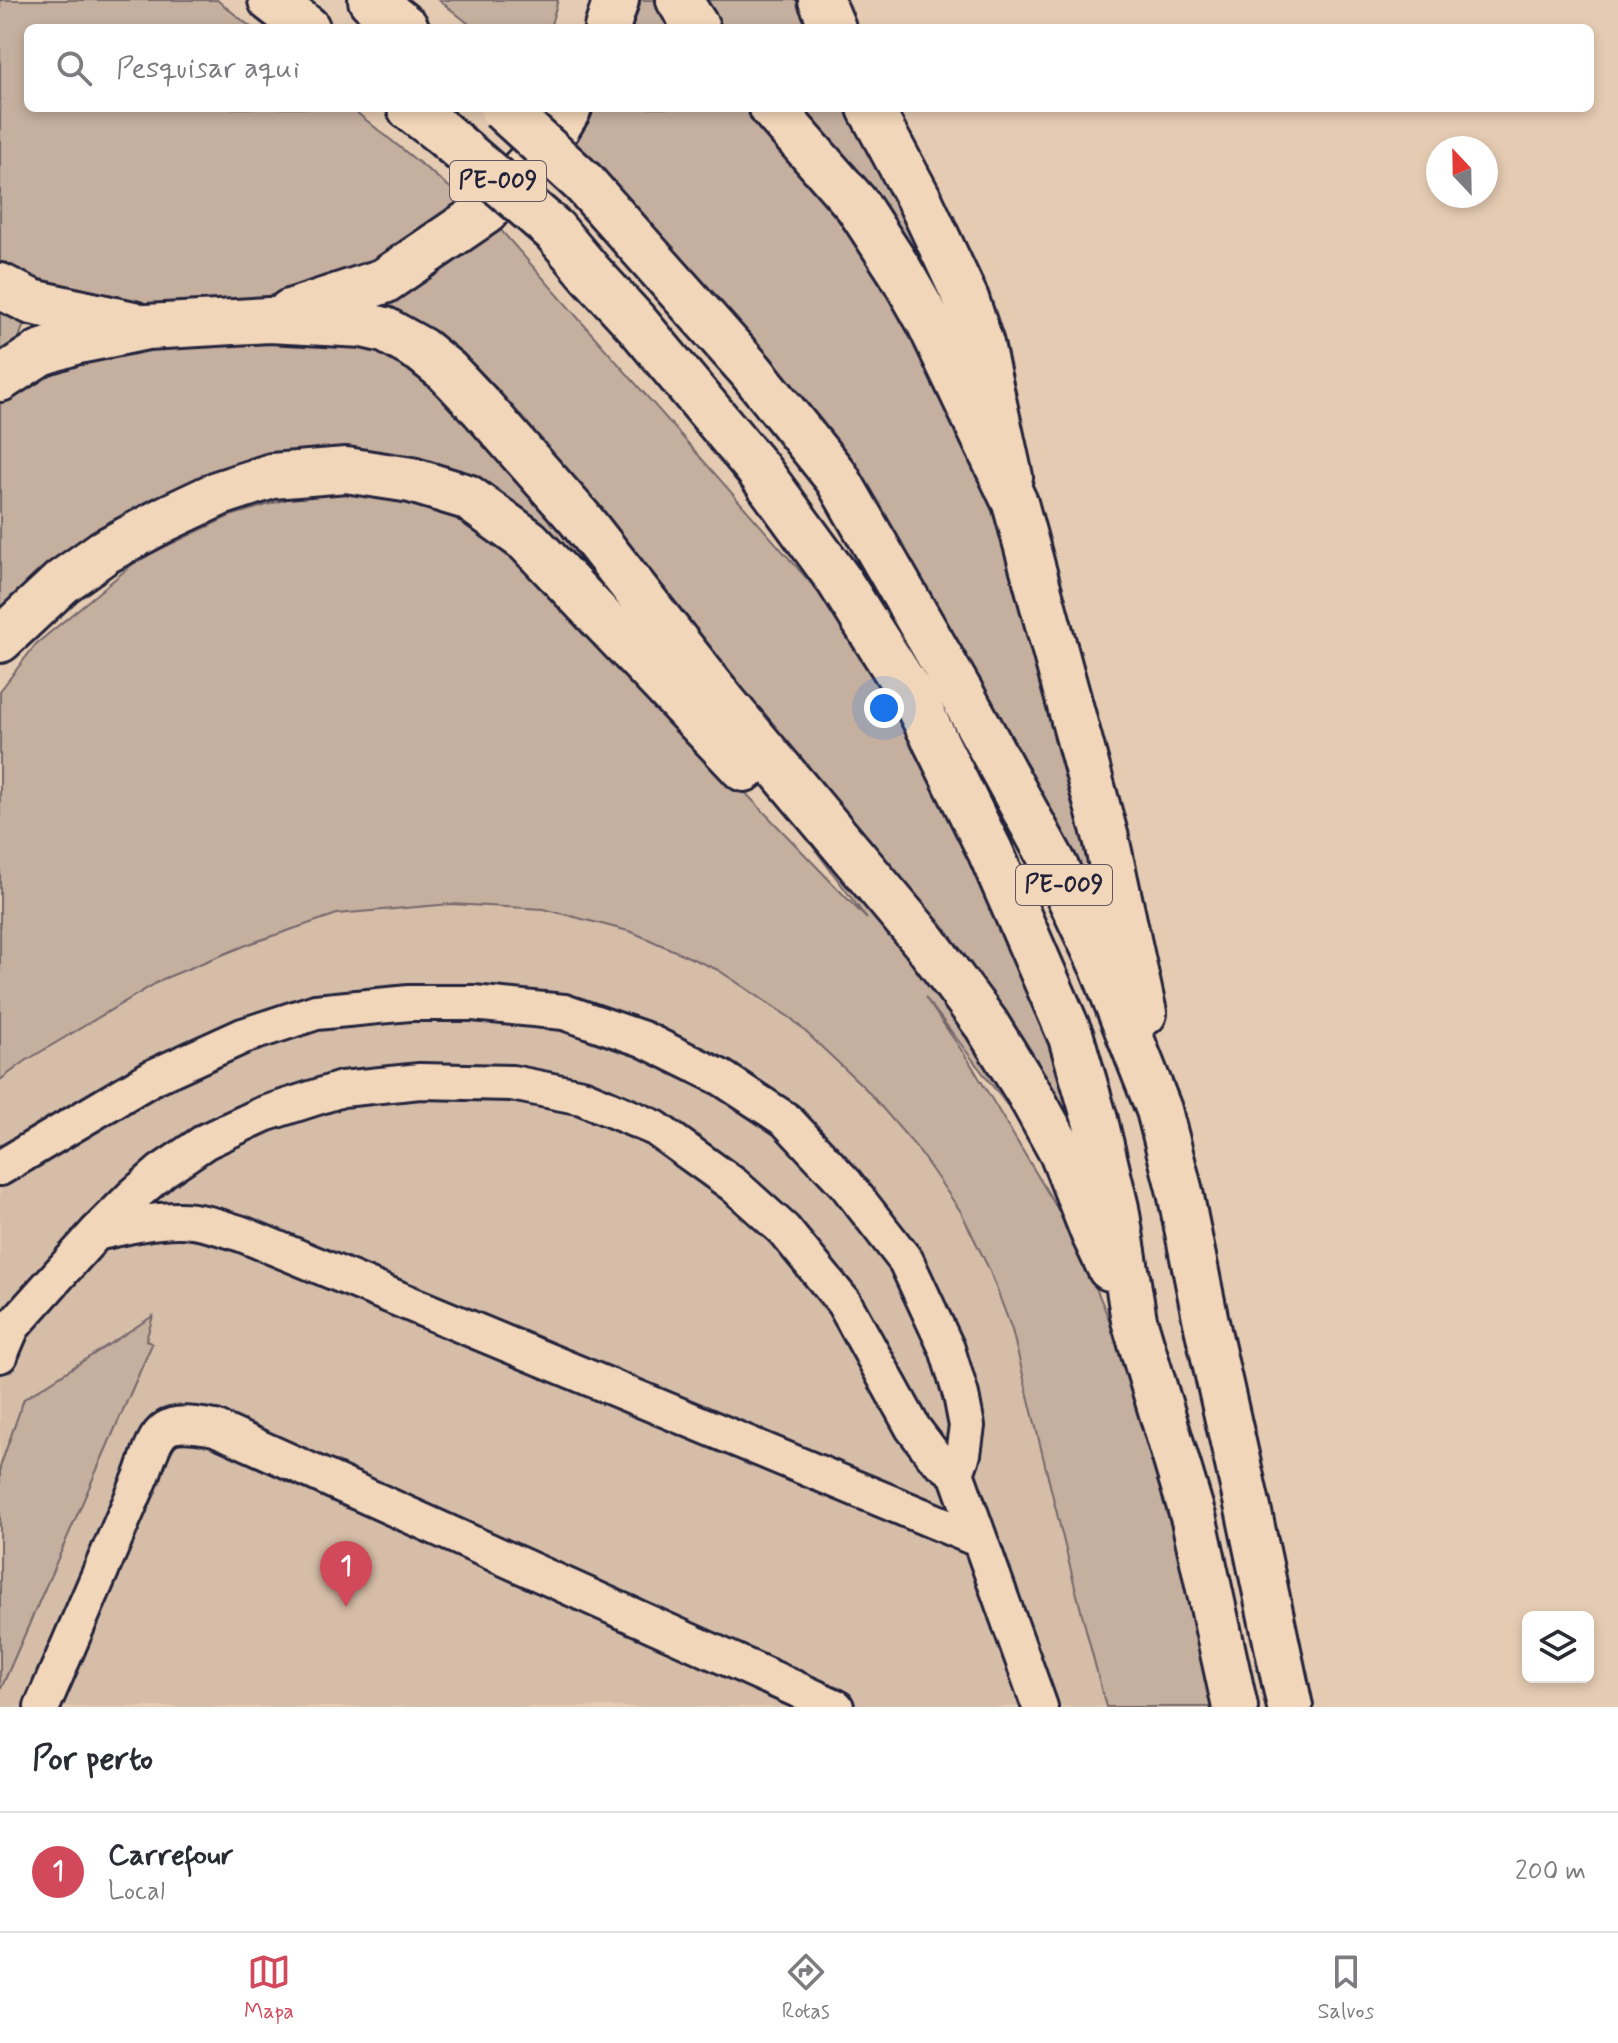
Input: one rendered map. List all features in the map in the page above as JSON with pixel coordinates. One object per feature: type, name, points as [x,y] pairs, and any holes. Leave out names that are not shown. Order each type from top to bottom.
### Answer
[{"type":"main road","points":[[271,0],[302,24]]},
{"type":"main road","points":[[371,0],[401,24]]},
{"type":"main road","points":[[608,24],[616,0]]},
{"type":"main road","points":[[679,0],[694,24]]},
{"type":"main road","points":[[821,0],[831,24]]},
{"type":"main road","name":"PE-009","points":[[506,112],[584,183],[751,371],[837,478],[963,697],[1055,866],[1104,970],[1159,1110],[1180,1192],[1290,1707]]},
{"type":"main road","points":[[269,320],[384,281],[485,212],[549,141],[567,112]]},
{"type":"main road","points":[[776,112],[857,205],[900,271],[929,322],[1015,503]]},
{"type":"main road","points":[[872,112],[920,201],[966,299],[985,358],[1015,503],[1106,838],[1150,1041],[1159,1110]]},
{"type":"main road","name":"PE-009","points":[[426,120],[554,230],[637,324],[757,468],[838,579],[917,704],[990,851],[1071,1037],[1116,1208],[1134,1320],[1194,1520],[1235,1707]]},
{"type":"main road","points":[[0,286],[32,302],[147,327]]},
{"type":"main road","points":[[0,379],[40,353],[74,342],[147,327],[269,320],[363,325],[385,330],[421,350],[447,371],[580,519],[716,693],[925,942],[986,1024],[1062,1153],[1093,1232],[1134,1320]]},
{"type":"main road","points":[[0,640],[62,582],[104,552],[220,493],[272,476],[346,470],[411,480],[467,497],[528,541],[803,827],[826,842],[841,842]]},
{"type":"lane","points":[[0,1168],[153,1077],[243,1036],[316,1012],[409,1003],[473,1003],[564,1012],[643,1039],[722,1078],[786,1120],[846,1184],[906,1261],[947,1349],[967,1426],[963,1454],[956,1473]]},
{"type":"lane","points":[[4,1330],[96,1233],[162,1171],[206,1141],[264,1114],[342,1089],[420,1081],[512,1083],[582,1097],[655,1128],[734,1185],[784,1230],[844,1303],[913,1428],[935,1457],[956,1473],[1040,1707]]},
{"type":"lane","points":[[96,1233],[178,1220],[217,1226],[242,1234],[980,1540]]},
{"type":"lane","points":[[42,1707],[143,1473],[153,1443],[162,1429],[175,1424],[215,1428],[836,1707]]},
{"type":"shaded area","points":[[0,0],[217,0],[247,24],[24,24],[24,112],[356,112],[468,202],[394,255],[275,294],[153,325],[269,320],[485,212],[917,704],[1045,978],[1111,1242],[925,997],[969,1061],[1075,1238],[1138,1388],[1226,1707],[1106,1707],[1012,1330],[989,1269],[961,1212],[916,1147],[865,1088],[792,1019],[718,970],[632,932],[544,909],[451,904],[337,914],[249,944],[163,979],[27,1060],[0,1080],[0,691],[36,644],[139,559],[230,516],[294,497],[369,492],[440,507],[506,551],[627,670],[867,919],[781,804],[527,545],[411,480],[220,493],[63,553],[0,617],[0,389],[146,327],[32,302],[6,374],[0,379]]},
{"type":"shaded area","points":[[439,0],[558,0],[551,24],[469,24]]},
{"type":"shaded area","points":[[616,0],[821,0],[833,24],[607,24]]},
{"type":"shaded area","points":[[563,112],[876,112],[920,201],[1048,623],[1150,1041],[855,477],[549,141]]},
{"type":"shaded area","points":[[451,904],[544,909],[632,932],[718,970],[792,1019],[865,1088],[916,1147],[961,1212],[989,1269],[1012,1330],[1106,1707],[0,1707],[0,1080],[27,1060],[163,979],[249,944],[337,914]]},
{"type":"shaded area","points":[[153,1316],[146,1340],[152,1344],[0,1691],[0,1467],[24,1399]]},
{"type":"place","name":"Carrefour","points":[[346,1607]]}]
